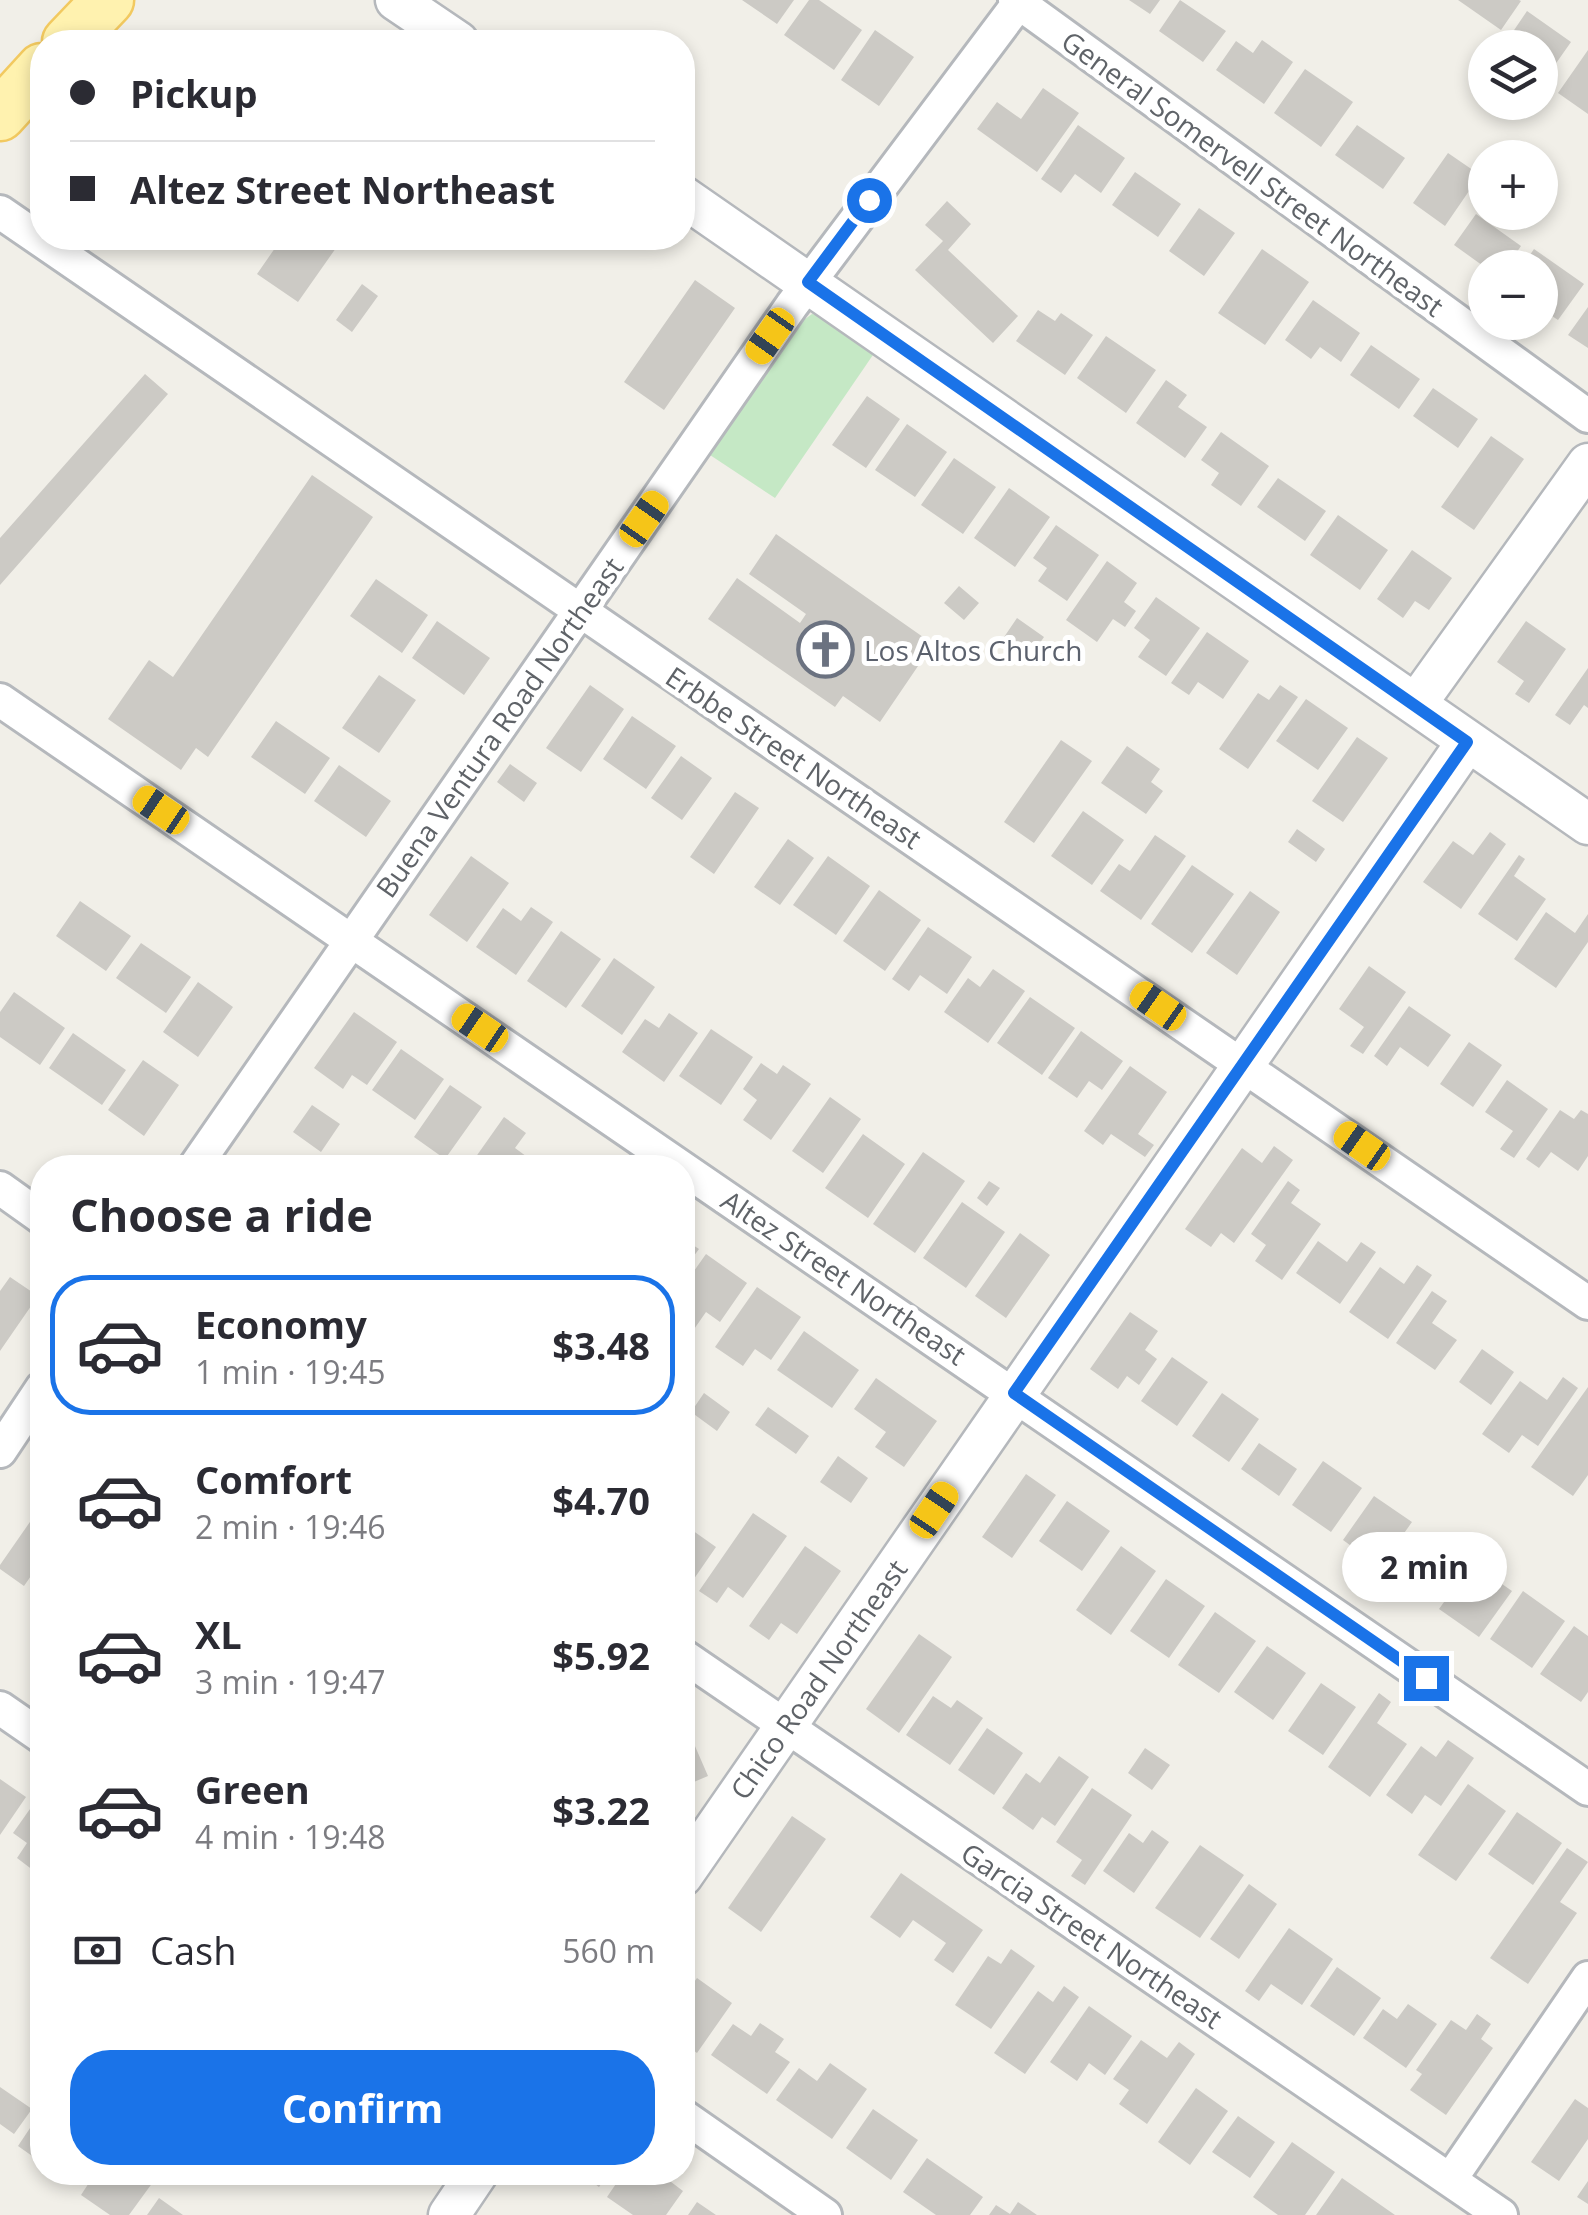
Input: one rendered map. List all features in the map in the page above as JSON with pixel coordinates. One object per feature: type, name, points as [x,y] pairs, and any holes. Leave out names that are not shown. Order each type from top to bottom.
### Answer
[{"type":"main road","points":[[79,30],[108,0]]},
{"type":"main road","points":[[0,115],[30,83]]},
{"type":"street","points":[[396,0],[440,30]]},
{"type":"street","name":"Buena Ventura Road Northeast","points":[[203,1155],[808,282],[1018,1]]},
{"type":"street","name":"General Somervell Street Northeast","points":[[1018,1],[1588,416]]},
{"type":"street","points":[[695,205],[1588,824]]},
{"type":"street","name":"Erbbe Street Northeast","points":[[0,212],[30,233]]},
{"type":"street","name":"Erbbe Street Northeast","points":[[55,250],[1588,1303]]},
{"type":"street","points":[[1416,704],[1588,464]]},
{"type":"street","name":"Altez Street Northeast","points":[[0,700],[666,1155]]},
{"type":"street","name":"Chico Road Northeast","points":[[695,1857],[1467,742]]},
{"type":"street","name":"Altez Street Northeast","points":[[695,1175],[1588,1789]]},
{"type":"street","points":[[0,1188],[30,1209]]},
{"type":"street","points":[[0,1450],[30,1406]]},
{"type":"street","name":"Garcia Street Northeast","points":[[695,1664],[1501,2215]]},
{"type":"street","points":[[0,1708],[30,1729]]},
{"type":"street","points":[[1450,2180],[1588,1978]]},
{"type":"street","points":[[695,2125],[825,2215]]},
{"type":"street","points":[[449,2215],[469,2185]]},
{"type":"green space","points":[[812,314],[822,316],[875,352],[775,498],[710,455],[801,322]]},
{"type":"building","points":[[742,0],[794,0],[777,24]]},
{"type":"building","points":[[809,0],[819,0],[862,30],[834,70],[784,35]]},
{"type":"building","points":[[1129,0],[1160,0],[1150,14]]},
{"type":"building","points":[[1180,0],[1226,31],[1203,62],[1159,31]]},
{"type":"building","points":[[1458,0],[1521,1],[1501,30]]},
{"type":"building","points":[[1527,11],[1554,30],[1514,30]]},
{"type":"building","points":[[875,30],[914,57],[879,106],[841,80]]},
{"type":"building","points":[[1558,33],[1571,42],[1558,60]]},
{"type":"building","points":[[1262,40],[1293,62],[1264,104],[1216,70],[1236,41],[1253,53]]},
{"type":"building","points":[[1588,50],[1588,114],[1558,93]]},
{"type":"building","points":[[1305,69],[1353,102],[1321,147],[1274,113]]},
{"type":"building","points":[[1043,88],[1079,113],[1037,172],[977,129],[997,102],[1021,119]]},
{"type":"building","points":[[1078,125],[1125,158],[1101,193],[1075,174],[1061,193],[1041,179]]},
{"type":"building","points":[[1357,125],[1405,158],[1383,189],[1335,155]]},
{"type":"building","points":[[1448,153],[1468,167],[1468,192],[1445,226],[1413,203]]},
{"type":"building","points":[[1135,172],[1181,204],[1158,237],[1112,205]]},
{"type":"building","points":[[947,201],[971,224],[948,250],[1018,316],[993,343],[915,270],[943,241],[925,225]]},
{"type":"building","points":[[1199,208],[1235,233],[1204,276],[1169,251]]},
{"type":"building","points":[[1468,225],[1468,230],[1498,230],[1521,246],[1518,250],[1468,250],[1468,255],[1454,245]]},
{"type":"building","points":[[1262,249],[1309,282],[1265,345],[1218,313]]},
{"type":"building","points":[[274,250],[335,250],[298,302],[257,274]]},
{"type":"building","points":[[1558,266],[1584,284],[1558,320]]},
{"type":"building","points":[[695,280],[735,308],[664,410],[624,382]]},
{"type":"building","points":[[362,284],[378,296],[352,332],[336,320]]},
{"type":"building","points":[[1313,300],[1360,333],[1341,362],[1320,347],[1311,359],[1285,340]]},
{"type":"building","points":[[1588,307],[1588,348],[1568,335]]},
{"type":"building","points":[[1038,310],[1055,321],[1061,313],[1093,335],[1065,375],[1016,341]]},
{"type":"building","points":[[1106,336],[1156,370],[1126,413],[1077,378]]},
{"type":"building","points":[[1371,345],[1420,379],[1399,409],[1350,375]]},
{"type":"building","points":[[145,374],[168,394],[0,585],[0,538]]},
{"type":"building","points":[[1166,380],[1187,395],[1178,407],[1207,427],[1185,458],[1136,423]]},
{"type":"building","points":[[1433,388],[1478,419],[1458,448],[1413,416]]},
{"type":"building","points":[[867,396],[900,419],[866,468],[832,445]]},
{"type":"building","points":[[907,424],[947,452],[915,497],[875,470]]},
{"type":"building","points":[[1221,432],[1269,466],[1241,506],[1211,485],[1219,473],[1201,460]]},
{"type":"building","points":[[1491,436],[1524,459],[1474,530],[1441,507]]},
{"type":"building","points":[[954,458],[996,487],[963,534],[921,505]]},
{"type":"building","points":[[312,475],[373,517],[208,757],[196,748],[181,770],[108,719],[149,660],[173,677]]},
{"type":"building","points":[[1278,478],[1326,511],[1305,541],[1257,507]]},
{"type":"building","points":[[1009,488],[1050,517],[1015,567],[974,538]]},
{"type":"building","points":[[1338,515],[1388,550],[1360,590],[1310,555]]},
{"type":"building","points":[[1056,525],[1099,555],[1067,601],[1038,581],[1047,568],[1033,558]]},
{"type":"building","points":[[776,534],[933,644],[880,722],[843,696],[835,707],[708,619],[737,578],[800,623],[806,614],[749,574]]},
{"type":"building","points":[[1412,550],[1452,578],[1429,610],[1415,601],[1403,618],[1377,599]]},
{"type":"building","points":[[1107,561],[1137,583],[1124,602],[1136,611],[1125,627],[1113,619],[1097,642],[1066,620]]},
{"type":"building","points":[[376,579],[428,615],[402,653],[350,616]]},
{"type":"building","points":[[959,586],[979,603],[964,620],[944,603]]},
{"type":"building","points":[[1156,597],[1200,628],[1166,676],[1138,657],[1150,640],[1134,628]]},
{"type":"building","points":[[1017,618],[1044,637],[1027,662],[1000,643]]},
{"type":"building","points":[[437,621],[490,658],[464,695],[412,658]]},
{"type":"building","points":[[1526,621],[1566,649],[1529,703],[1515,694],[1524,681],[1497,662]]},
{"type":"building","points":[[1207,632],[1249,661],[1223,699],[1198,682],[1189,695],[1171,683]]},
{"type":"building","points":[[1588,668],[1588,708],[1584,705],[1570,725],[1555,715]]},
{"type":"building","points":[[379,675],[416,700],[379,753],[342,728]]},
{"type":"building","points":[[590,685],[624,709],[581,772],[546,748]]},
{"type":"building","points":[[1280,685],[1298,697],[1248,769],[1219,749],[1258,693],[1269,700]]},
{"type":"building","points":[[1306,699],[1348,728],[1318,770],[1276,741]]},
{"type":"building","points":[[632,716],[676,746],[646,789],[603,759]]},
{"type":"building","points":[[276,721],[330,758],[305,794],[251,757]]},
{"type":"building","points":[[1357,737],[1388,758],[1343,822],[1312,801]]},
{"type":"building","points":[[1061,740],[1092,761],[1034,843],[1004,822]]},
{"type":"building","points":[[1127,746],[1160,769],[1151,782],[1163,791],[1146,814],[1101,783]]},
{"type":"building","points":[[681,756],[712,778],[682,820],[651,798]]},
{"type":"building","points":[[510,764],[537,783],[524,802],[497,782]]},
{"type":"building","points":[[339,765],[391,801],[366,837],[314,801]]},
{"type":"building","points":[[735,792],[759,808],[714,874],[690,857]]},
{"type":"building","points":[[1083,811],[1124,840],[1092,885],[1051,856]]},
{"type":"building","points":[[1297,829],[1325,849],[1316,862],[1288,842]]},
{"type":"building","points":[[1490,832],[1506,844],[1461,909],[1423,882],[1453,841],[1473,855]]},
{"type":"building","points":[[1155,835],[1186,856],[1141,920],[1100,891],[1119,864],[1130,871]]},
{"type":"building","points":[[788,839],[814,858],[780,905],[754,887]]},
{"type":"building","points":[[1519,855],[1525,859],[1514,876],[1546,899],[1517,941],[1478,914]]},
{"type":"building","points":[[471,856],[509,883],[467,942],[429,915]]},
{"type":"building","points":[[828,856],[870,886],[836,935],[793,905]]},
{"type":"building","points":[[1192,865],[1234,894],[1192,953],[1151,924]]},
{"type":"building","points":[[879,890],[921,920],[885,971],[843,941]]},
{"type":"building","points":[[1250,891],[1280,912],[1237,975],[1206,953]]},
{"type":"building","points":[[80,901],[131,936],[106,971],[56,936]]},
{"type":"building","points":[[531,907],[553,922],[516,975],[476,947],[503,908],[521,921]]},
{"type":"building","points":[[1546,912],[1575,933],[1588,914],[1588,942],[1556,988],[1514,959]]},
{"type":"building","points":[[928,927],[972,957],[947,994],[920,975],[909,991],[892,979]]},
{"type":"building","points":[[561,931],[601,959],[566,1008],[527,981]]},
{"type":"building","points":[[141,943],[191,977],[166,1013],[116,978]]},
{"type":"building","points":[[614,958],[655,987],[622,1035],[581,1006]]},
{"type":"building","points":[[1369,966],[1406,992],[1363,1054],[1350,1046],[1364,1027],[1339,1009]]},
{"type":"building","points":[[993,969],[1025,991],[988,1043],[944,1012],[968,978],[980,987]]},
{"type":"building","points":[[198,982],[233,1007],[198,1057],[163,1032]]},
{"type":"building","points":[[14,992],[65,1028],[40,1065],[0,1037],[0,1012]]},
{"type":"building","points":[[1030,997],[1075,1028],[1042,1075],[997,1043]]},
{"type":"building","points":[[1409,1006],[1451,1035],[1428,1067],[1400,1047],[1387,1066],[1374,1056]]},
{"type":"building","points":[[354,1012],[397,1042],[367,1085],[352,1075],[343,1089],[314,1068]]},
{"type":"building","points":[[669,1013],[698,1033],[664,1082],[622,1052],[645,1019],[659,1028]]},
{"type":"building","points":[[711,1029],[753,1057],[721,1105],[679,1076]]},
{"type":"building","points":[[1081,1031],[1123,1061],[1102,1090],[1089,1081],[1077,1098],[1048,1078]]},
{"type":"building","points":[[73,1033],[126,1070],[102,1105],[49,1068]]},
{"type":"building","points":[[1469,1042],[1502,1065],[1473,1107],[1440,1084]]},
{"type":"building","points":[[401,1049],[444,1079],[415,1120],[372,1090]]},
{"type":"building","points":[[143,1060],[179,1085],[144,1136],[108,1110]]},
{"type":"building","points":[[761,1063],[777,1074],[783,1065],[811,1084],[771,1140],[743,1120],[757,1100],[743,1089]]},
{"type":"building","points":[[1130,1066],[1167,1092],[1138,1134],[1154,1145],[1145,1157],[1111,1134],[1103,1145],[1084,1131]]},
{"type":"building","points":[[1507,1080],[1548,1109],[1514,1158],[1500,1149],[1513,1131],[1485,1112]]},
{"type":"building","points":[[450,1085],[482,1107],[448,1155],[439,1155],[414,1137]]},
{"type":"building","points":[[830,1097],[861,1119],[823,1173],[792,1151]]},
{"type":"building","points":[[312,1105],[340,1124],[321,1152],[293,1132]]},
{"type":"building","points":[[1560,1110],[1574,1119],[1581,1110],[1588,1114],[1588,1156],[1578,1171],[1551,1152],[1539,1168],[1526,1159]]},
{"type":"building","points":[[504,1117],[526,1133],[515,1148],[524,1155],[477,1155]]},
{"type":"building","points":[[863,1134],[905,1164],[868,1218],[825,1188]]},
{"type":"building","points":[[1274,1146],[1293,1160],[1234,1243],[1221,1233],[1211,1247],[1185,1229],[1242,1148],[1262,1163]]},
{"type":"building","points":[[923,1152],[965,1181],[915,1253],[873,1224]]},
{"type":"building","points":[[989,1181],[1000,1188],[987,1206],[977,1198]]},
{"type":"building","points":[[1288,1181],[1300,1190],[1291,1203],[1321,1224],[1282,1280],[1255,1261],[1266,1245],[1251,1234]]},
{"type":"building","points":[[962,1202],[1005,1232],[966,1288],[923,1258]]},
{"type":"building","points":[[1020,1233],[1050,1255],[1006,1318],[975,1296]]},
{"type":"building","points":[[1318,1241],[1347,1262],[1361,1242],[1376,1252],[1340,1304],[1296,1273]]},
{"type":"building","points":[[706,1254],[747,1283],[720,1322],[706,1312],[695,1328],[695,1270]]},
{"type":"building","points":[[1417,1265],[1432,1275],[1388,1339],[1349,1312],[1380,1267],[1404,1284]]},
{"type":"building","points":[[10,1277],[30,1291],[30,1308],[0,1351],[0,1291]]},
{"type":"building","points":[[757,1287],[801,1317],[771,1360],[755,1349],[743,1366],[715,1347]]},
{"type":"building","points":[[1432,1291],[1447,1301],[1432,1323],[1457,1340],[1435,1370],[1396,1343]]},
{"type":"building","points":[[1130,1312],[1158,1331],[1145,1350],[1157,1359],[1139,1385],[1127,1376],[1118,1389],[1090,1369]]},
{"type":"building","points":[[804,1331],[859,1370],[832,1408],[777,1370]]},
{"type":"building","points":[[1482,1349],[1514,1372],[1491,1405],[1459,1382]]},
{"type":"building","points":[[1172,1357],[1208,1382],[1177,1426],[1141,1401]]},
{"type":"building","points":[[1563,1377],[1578,1388],[1538,1446],[1522,1435],[1509,1453],[1482,1434],[1520,1381],[1547,1400]]},
{"type":"building","points":[[876,1378],[937,1421],[904,1467],[875,1447],[886,1432],[854,1409]]},
{"type":"building","points":[[1588,1387],[1588,1475],[1573,1496],[1531,1467]]},
{"type":"building","points":[[704,1393],[730,1412],[717,1431],[695,1415],[695,1406]]},
{"type":"building","points":[[1222,1393],[1259,1419],[1229,1462],[1192,1436]]},
{"type":"building","points":[[768,1407],[809,1436],[796,1454],[755,1425]]},
{"type":"building","points":[[1259,1443],[1297,1469],[1279,1496],[1241,1469]]},
{"type":"building","points":[[838,1456],[868,1478],[851,1503],[820,1482]]},
{"type":"building","points":[[1323,1461],[1362,1488],[1331,1532],[1292,1505]]},
{"type":"building","points":[[1026,1474],[1056,1495],[1012,1558],[982,1537]]},
{"type":"building","points":[[1374,1496],[1412,1522],[1380,1567],[1343,1540]]},
{"type":"building","points":[[1067,1501],[1110,1531],[1082,1571],[1039,1541]]},
{"type":"building","points":[[753,1513],[787,1536],[743,1598],[728,1587],[717,1603],[699,1591]]},
{"type":"building","points":[[30,1522],[30,1577],[24,1586],[0,1569]]},
{"type":"building","points":[[695,1532],[716,1547],[695,1577]]},
{"type":"building","points":[[805,1546],[841,1571],[797,1634],[781,1623],[769,1640],[749,1626]]},
{"type":"building","points":[[1121,1546],[1156,1571],[1111,1635],[1076,1610]]},
{"type":"building","points":[[1407,1550],[1425,1563],[1434,1550],[1455,1564],[1428,1602],[1390,1575]]},
{"type":"building","points":[[1472,1563],[1512,1591],[1479,1637],[1439,1609]]},
{"type":"building","points":[[1166,1579],[1205,1606],[1169,1658],[1130,1631]]},
{"type":"building","points":[[1523,1591],[1565,1621],[1532,1668],[1490,1639]]},
{"type":"building","points":[[1215,1612],[1256,1641],[1219,1693],[1178,1665]]},
{"type":"building","points":[[1574,1626],[1588,1636],[1588,1692],[1581,1702],[1540,1674]]},
{"type":"building","points":[[919,1634],[952,1657],[899,1733],[866,1709]]},
{"type":"building","points":[[1267,1646],[1306,1673],[1273,1720],[1234,1692]]},
{"type":"building","points":[[1321,1683],[1356,1707],[1323,1755],[1288,1731]]},
{"type":"building","points":[[1379,1693],[1391,1702],[1377,1723],[1407,1744],[1370,1797],[1328,1767]]},
{"type":"building","points":[[933,1696],[951,1708],[957,1700],[983,1718],[950,1765],[906,1735]]},
{"type":"building","points":[[987,1728],[1023,1753],[994,1795],[958,1770]]},
{"type":"building","points":[[1448,1740],[1474,1758],[1441,1806],[1425,1795],[1412,1814],[1386,1795],[1421,1746],[1436,1757]]},
{"type":"building","points":[[695,1746],[708,1776],[695,1782]]},
{"type":"building","points":[[1145,1748],[1170,1765],[1152,1790],[1128,1773]]},
{"type":"building","points":[[1059,1756],[1089,1777],[1055,1826],[1042,1817],[1033,1830],[1002,1808],[1026,1773],[1040,1783]]},
{"type":"building","points":[[0,1779],[26,1797],[0,1835]]},
{"type":"building","points":[[1468,1784],[1506,1811],[1456,1881],[1418,1855]]},
{"type":"building","points":[[1092,1788],[1132,1815],[1085,1885],[1071,1876],[1082,1860],[1056,1842]]},
{"type":"building","points":[[30,1809],[30,1868],[17,1858],[27,1843],[13,1833]]},
{"type":"building","points":[[1517,1812],[1562,1843],[1533,1885],[1488,1854]]},
{"type":"building","points":[[792,1816],[826,1839],[761,1932],[728,1908]]},
{"type":"building","points":[[1152,1830],[1169,1842],[1134,1893],[1103,1871],[1129,1833],[1143,1843]]},
{"type":"building","points":[[1200,1845],[1244,1875],[1200,1938],[1155,1908]]},
{"type":"building","points":[[1567,1848],[1588,1862],[1560,1902],[1577,1913],[1528,1984],[1490,1958]]},
{"type":"building","points":[[901,1873],[983,1930],[953,1973],[934,1960],[946,1943],[913,1920],[900,1938],[870,1917]]},
{"type":"building","points":[[1249,1884],[1277,1904],[1239,1959],[1210,1939]]},
{"type":"building","points":[[1289,1928],[1333,1959],[1302,2005],[1271,1984],[1259,2001],[1245,1991]]},
{"type":"building","points":[[1011,1949],[1035,1966],[991,2029],[955,2005],[988,1956],[1001,1964]]},
{"type":"building","points":[[1337,1967],[1381,1998],[1354,2036],[1310,2006]]},
{"type":"building","points":[[697,1978],[732,2003],[697,2053],[695,2052]]},
{"type":"building","points":[[1064,1986],[1079,1997],[1025,2074],[994,2053],[1038,1991],[1053,2002]]},
{"type":"building","points":[[1408,2004],[1437,2024],[1406,2068],[1363,2038],[1383,2009],[1397,2019]]},
{"type":"building","points":[[1089,2006],[1132,2036],[1105,2075],[1089,2063],[1077,2081],[1050,2062]]},
{"type":"building","points":[[1477,2014],[1491,2024],[1481,2039],[1493,2048],[1446,2115],[1410,2090],[1422,2074],[1416,2070],[1451,2020],[1466,2030]]},
{"type":"building","points":[[760,2023],[784,2039],[775,2052],[790,2062],[767,2094],[711,2055],[733,2024],[751,2036]]},
{"type":"building","points":[[1141,2040],[1167,2058],[1179,2042],[1195,2054],[1147,2124],[1119,2104],[1129,2090],[1113,2079]]},
{"type":"building","points":[[830,2063],[867,2089],[832,2139],[776,2100],[799,2068],[817,2081]]},
{"type":"building","points":[[0,2087],[30,2108],[30,2112],[14,2134],[0,2124]]},
{"type":"building","points":[[1196,2088],[1228,2111],[1190,2165],[1158,2142]]},
{"type":"building","points":[[1575,2099],[1588,2108],[1588,2139],[1559,2181],[1531,2162]]},
{"type":"building","points":[[873,2109],[918,2140],[891,2180],[846,2148]]},
{"type":"building","points":[[1238,2116],[1275,2142],[1250,2178],[1212,2152]]},
{"type":"building","points":[[30,2128],[30,2154],[18,2146]]},
{"type":"building","points":[[1292,2142],[1335,2172],[1305,2215],[1278,2215],[1253,2197]]},
{"type":"building","points":[[927,2158],[983,2197],[970,2215],[936,2215],[903,2192]]},
{"type":"building","points":[[1342,2178],[1395,2215],[1316,2215]]},
{"type":"building","points":[[1588,2181],[1588,2204],[1577,2197]]},
{"type":"building","points":[[88,2185],[151,2185],[129,2215],[110,2215],[81,2195]]},
{"type":"building","points":[[615,2185],[675,2185],[683,2191],[666,2215],[633,2215],[607,2197]]},
{"type":"building","points":[[159,2198],[183,2215],[147,2215]]},
{"type":"building","points":[[697,2202],[716,2215],[688,2215]]},
{"type":"building","points":[[1018,2202],[1037,2215],[989,2215],[996,2205],[1010,2214]]},
{"type":"place","name":"Los Altos Church","points":[[825,650]]},
{"type":"route","points":[[869,200],[808,282],[1467,742],[1014,1393],[1426,1678]]}]
